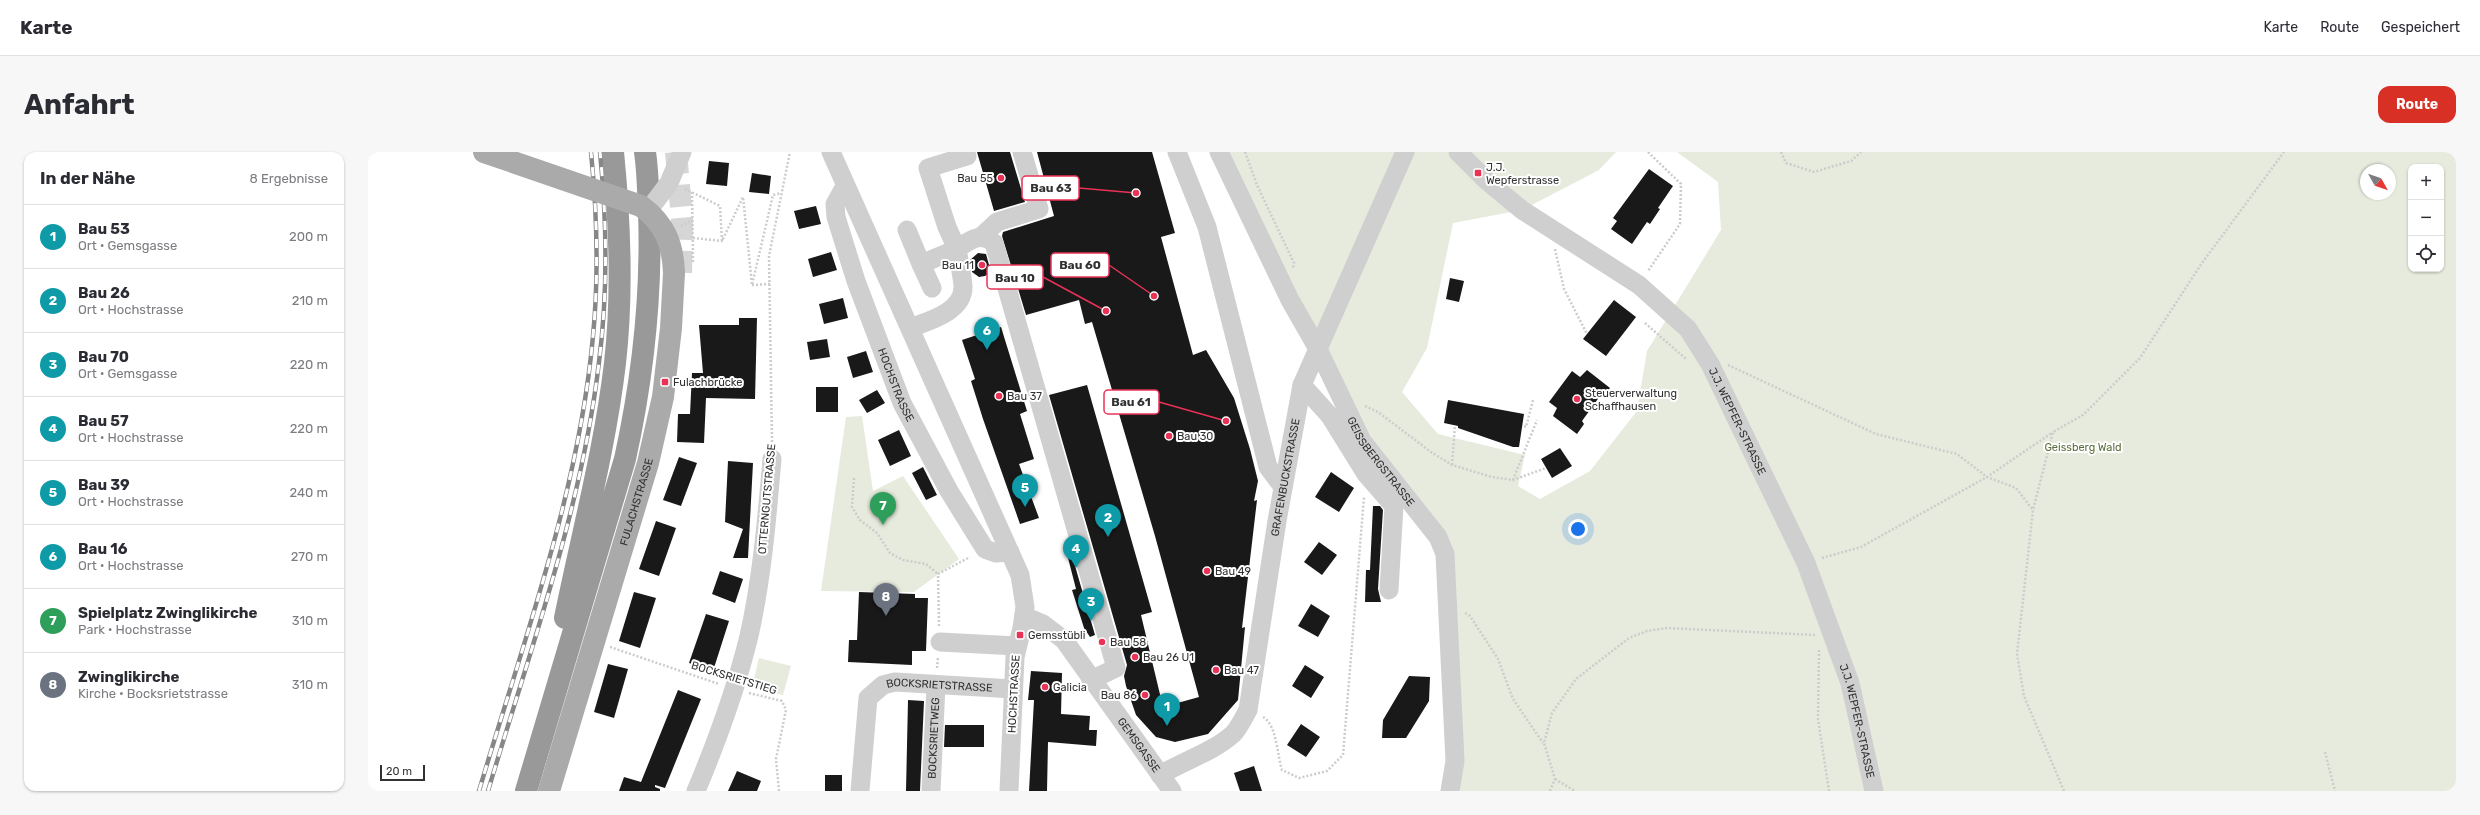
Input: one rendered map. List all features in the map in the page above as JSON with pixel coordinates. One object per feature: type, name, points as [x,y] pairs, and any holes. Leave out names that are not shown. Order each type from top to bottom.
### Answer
[{"type":"highway","points":[[567,636],[604,435],[615,363],[620,241],[613,152]]},
{"type":"highway","points":[[526,791],[567,636],[610,460],[629,359],[634,304],[635,242],[630,152]]},
{"type":"highway","points":[[514,791],[626,459],[637,399],[647,325],[650,276],[650,237],[644,152]]},
{"type":"highway","points":[[567,636],[642,447]]},
{"type":"main road","points":[[484,152],[628,200],[648,211]]},
{"type":"main road","name":"FULACHSTRASSE","points":[[549,791],[639,499],[663,397],[671,328],[674,273],[671,245],[666,233],[648,211]]},
{"type":"street","points":[[648,211],[669,182],[682,152]]},
{"type":"street","name":"HOCHSTRASSE","points":[[831,152],[1010,552],[1023,587],[1024,616],[1017,646],[1013,689],[1009,791]]},
{"type":"street","points":[[910,328],[946,313],[957,302],[963,288],[957,250],[947,227],[928,168],[967,156],[966,152]]},
{"type":"street","points":[[921,264],[957,250],[971,239],[982,236],[997,222],[1039,209],[1022,152]]},
{"type":"street","points":[[1177,152],[1206,227],[1268,467],[1283,487]]},
{"type":"street","name":"GEISSBERGSTRASSE","points":[[1219,152],[1290,300],[1318,349],[1362,441],[1438,536],[1445,554],[1455,761],[1450,791]]},
{"type":"street","name":"GRAFENBUCKSTRASSE","points":[[1160,775],[1180,763],[1215,746],[1234,733],[1248,710],[1283,487],[1302,385],[1405,152]]},
{"type":"street","name":"J.J. WEPFER-STRASSE","points":[[1458,152],[1487,181],[1522,210],[1557,234],[1639,285],[1688,330],[1710,364],[1806,563],[1824,631],[1850,683],[1874,791]]},
{"type":"street","name":"HOCHSTRASSE","points":[[845,186],[835,204],[836,217],[856,281],[886,362],[902,403],[949,491],[985,549]]},
{"type":"street","points":[[908,230],[932,288]]},
{"type":"street","points":[[982,236],[994,243],[1116,668],[1091,680]]},
{"type":"street","points":[[1302,385],[1330,416],[1366,474],[1394,506],[1389,590]]},
{"type":"street","name":"OTTERNGUTSTRASSE","points":[[696,791],[734,689],[749,635],[762,562],[772,459]]},
{"type":"street","points":[[985,549],[996,553],[1010,552]]},
{"type":"street","name":"GEMSGASSE","points":[[1024,616],[1043,624],[1064,640],[1091,680],[1172,791]]},
{"type":"street","points":[[940,642],[1017,646]]},
{"type":"street","name":"BOCKSRIETSTRASSE","points":[[860,791],[868,698],[883,684],[895,682],[1013,689]]},
{"type":"street","name":"BOCKSRIETWEG","points":[[931,791],[936,684]]},
{"type":"path","name":"OTTERNGUTSTRASSE","points":[[772,459],[769,256],[790,152]]},
{"type":"path","points":[[1639,285],[1680,224],[1681,184],[1648,152]]},
{"type":"path","points":[[1781,152],[1786,163],[1814,172],[1851,161],[1861,152]]},
{"type":"path","points":[[1806,563],[1861,547],[1988,477],[2053,432],[2083,415],[2140,358],[2202,263],[2284,152]]},
{"type":"path","points":[[669,182],[720,206],[722,241]]},
{"type":"path","points":[[752,285],[773,195],[781,193]]},
{"type":"path","points":[[722,241],[744,197],[752,285]]},
{"type":"path","points":[[1557,234],[1554,252],[1564,290],[1587,334]]},
{"type":"path","points":[[693,238],[722,241]]},
{"type":"path","points":[[752,285],[770,284]]},
{"type":"path","points":[[1710,364],[1731,365],[1876,434],[1957,454],[1988,477],[2016,488],[2033,510]]},
{"type":"path","points":[[1340,395],[1378,412],[1431,452],[1452,465],[1492,477],[1513,480],[1546,468]]},
{"type":"path","points":[[1524,426],[1526,426],[1533,400]]},
{"type":"path","points":[[1513,480],[1536,420]]},
{"type":"path","points":[[1452,465],[1454,425]]},
{"type":"path","points":[[2053,432],[2033,510],[2017,654],[2024,696],[2064,791]]},
{"type":"path","points":[[1248,710],[1268,720],[1282,770],[1299,778],[1326,771],[1343,755],[1366,474]]},
{"type":"path","points":[[854,478],[852,507],[860,520],[877,533],[890,553],[903,560],[926,564],[938,574],[940,642],[936,684]]},
{"type":"path","points":[[938,574],[985,549]]},
{"type":"path","points":[[1448,602],[1470,616],[1498,659],[1513,699],[1544,743],[1555,779],[1550,791]]},
{"type":"path","points":[[1544,743],[1552,713],[1576,679],[1629,638],[1647,631],[1667,628],[1824,631],[1818,719],[1829,791]]},
{"type":"path","name":"BOCKSRIETSTIEG","points":[[595,642],[734,689],[782,701],[786,710],[776,759],[779,791]]},
{"type":"path","points":[[2325,752],[2335,791]]},
{"type":"path","points":[[1555,779],[1575,791]]},
{"type":"green space","name":"Geissberg Wald","points":[[1219,152],[1616,152],[1599,170],[1522,210],[1453,223],[1427,348],[1402,392],[1438,434],[1525,455],[1518,486],[1540,499],[1590,471],[1637,411],[1647,351],[1721,230],[1718,182],[1677,152],[2456,152],[2456,791],[1450,791],[1445,554],[1362,441]]},
{"type":"green space","points":[[862,416],[873,491],[903,476],[959,559],[914,592],[821,591],[846,417]]},
{"type":"green space","points":[[759,658],[791,666],[783,695],[761,690],[754,679]]},
{"type":"building","name":"Bau 55","points":[[977,152],[1010,152],[1025,202],[994,211]]},
{"type":"building","points":[[1037,152],[1152,152],[1175,233],[1161,237],[1193,355],[1206,350],[1234,398],[1250,449],[1258,481],[1254,501],[1257,500],[1242,628],[1245,627],[1238,700],[1208,734],[1175,742],[1156,737],[1136,715],[1126,686],[1124,676],[1127,665],[1049,395],[1087,385],[1152,612],[1141,615],[1163,707],[1199,697],[1155,536],[1092,322],[1085,324],[1079,300],[1026,315],[1002,236],[1003,232],[1054,216]]},
{"type":"building","points":[[709,161],[729,163],[727,186],[706,184]]},
{"type":"building","points":[[1649,169],[1673,186],[1658,208],[1660,209],[1650,224],[1647,222],[1632,244],[1611,229],[1617,221],[1613,218]]},
{"type":"building","points":[[752,173],[771,176],[769,194],[749,192]]},
{"type":"building","points":[[816,206],[821,224],[799,229],[794,211]]},
{"type":"building","points":[[831,252],[837,270],[813,277],[808,259]]},
{"type":"building","name":"Bau 11","points":[[978,253],[986,254],[991,272],[985,276],[979,277],[972,272],[970,260]]},
{"type":"building","points":[[1450,278],[1464,281],[1459,302],[1446,299]]},
{"type":"building","points":[[843,298],[848,318],[824,324],[819,304]]},
{"type":"building","points":[[1614,300],[1636,317],[1606,356],[1583,339]]},
{"type":"building","points":[[739,318],[757,318],[755,399],[706,398],[704,443],[677,442],[678,414],[690,414],[692,373],[703,373],[699,325],[739,325]]},
{"type":"building","points":[[1001,327],[1027,411],[1020,414],[1034,459],[1019,464],[1039,518],[1020,524],[971,381],[975,379],[962,340]]},
{"type":"building","points":[[827,339],[830,357],[810,360],[807,342]]},
{"type":"building","points":[[866,351],[873,372],[853,378],[847,357]]},
{"type":"building","points":[[1587,370],[1610,388],[1603,397],[1600,396],[1582,421],[1584,424],[1577,434],[1553,416],[1557,408],[1549,402],[1572,371],[1580,377]]},
{"type":"building","points":[[816,387],[838,387],[838,412],[816,412]]},
{"type":"building","points":[[877,390],[885,403],[867,413],[859,400]]},
{"type":"building","points":[[1448,400],[1524,414],[1519,447],[1513,447],[1458,428],[1458,426],[1444,423]]},
{"type":"building","points":[[899,430],[911,456],[890,466],[878,440]]},
{"type":"building","points":[[1560,448],[1572,466],[1552,478],[1541,459]]},
{"type":"building","points":[[679,457],[697,463],[681,506],[663,500]]},
{"type":"building","points":[[728,461],[753,463],[748,558],[733,558],[743,529],[725,522]]},
{"type":"building","points":[[923,467],[937,495],[926,500],[912,473]]},
{"type":"building","points":[[1331,472],[1354,488],[1339,512],[1315,497]]},
{"type":"building","points":[[1373,506],[1380,506],[1383,510],[1378,589],[1381,602],[1365,602],[1366,570],[1370,570]]},
{"type":"building","points":[[656,521],[676,528],[659,576],[639,569]]},
{"type":"building","points":[[1319,542],[1337,555],[1322,575],[1304,562]]},
{"type":"building","points":[[1071,552],[1095,635],[1090,637],[1084,628],[1072,590],[1076,589],[1067,554]]},
{"type":"building","points":[[720,571],[743,579],[735,603],[712,594]]},
{"type":"building","points":[[634,592],[656,598],[640,648],[619,641]]},
{"type":"building","points":[[859,592],[915,594],[915,598],[928,598],[926,651],[912,651],[912,665],[848,662],[849,640],[857,640]]},
{"type":"building","points":[[1311,604],[1330,616],[1318,637],[1298,626]]},
{"type":"building","points":[[706,614],[729,621],[713,671],[689,663]]},
{"type":"building","points":[[608,664],[628,669],[614,718],[594,712]]},
{"type":"building","points":[[1305,665],[1324,677],[1311,698],[1292,686]]},
{"type":"building","points":[[1031,671],[1062,673],[1061,714],[1090,716],[1089,730],[1097,730],[1096,746],[1048,742],[1047,791],[1029,791],[1034,700],[1028,700]]},
{"type":"building","points":[[1409,676],[1430,677],[1429,701],[1406,738],[1382,738],[1383,720]]},
{"type":"building","points":[[678,690],[701,699],[665,788],[655,785],[655,787],[660,789],[660,791],[619,791],[624,777],[641,782]]},
{"type":"building","points":[[908,700],[924,701],[920,791],[906,791]]},
{"type":"building","points":[[1301,724],[1320,737],[1306,757],[1287,745]]},
{"type":"building","points":[[945,725],[984,725],[984,747],[944,747]]},
{"type":"building","points":[[1254,766],[1262,791],[1240,791],[1234,773]]},
{"type":"building","points":[[737,771],[761,781],[757,791],[728,791]]},
{"type":"building","points":[[825,775],[842,775],[842,791],[825,791]]},
{"type":"tunnel","points":[[676,152],[682,219],[681,278]]},
{"type":"railway","points":[[479,791],[547,566],[575,452],[586,394],[595,313],[597,267],[595,198],[591,152]]},
{"type":"railway","points":[[488,791],[553,578],[580,471],[591,417],[602,336],[606,257],[600,152]]},
{"type":"place","name":"J.J. Wepferstrasse","points":[[1478,173]]},
{"type":"place","name":"Bau 55","points":[[1001,178]]},
{"type":"place","name":"Bau 63","points":[[1136,193]]},
{"type":"place","name":"Bau 11","points":[[982,265]]},
{"type":"place","name":"Bau 60","points":[[1154,296]]},
{"type":"place","name":"Bau 10","points":[[1106,311]]},
{"type":"place","name":"Bau 16","points":[[987,350]]},
{"type":"place","name":"Fulachbrücke","points":[[665,382]]},
{"type":"place","name":"Bau 37","points":[[999,396]]},
{"type":"place","name":"Steuerverwaltung Schaffhausen","points":[[1577,399]]},
{"type":"place","name":"Bau 61","points":[[1226,421]]},
{"type":"place","name":"Bau 30","points":[[1169,436]]},
{"type":"place","name":"Bau 39","points":[[1025,507]]},
{"type":"place","name":"Spielplatz Zwinglikirche","points":[[883,525]]},
{"type":"place","name":"Bau 26","points":[[1108,537]]},
{"type":"place","name":"Bau 57","points":[[1076,568]]},
{"type":"place","name":"Bau 49","points":[[1207,571]]},
{"type":"place","name":"Zwinglikirche","points":[[886,616]]},
{"type":"place","name":"Bau 70","points":[[1091,621]]},
{"type":"place","name":"Gemsstübli","points":[[1020,635]]},
{"type":"place","name":"Bau 58","points":[[1102,642]]},
{"type":"place","name":"Bau 26 U1","points":[[1135,657]]},
{"type":"place","name":"Bau 47","points":[[1216,670]]},
{"type":"place","name":"Galicia","points":[[1045,687]]},
{"type":"place","name":"Bau 86","points":[[1145,695]]},
{"type":"place","name":"Bau 53","points":[[1167,726]]}]
